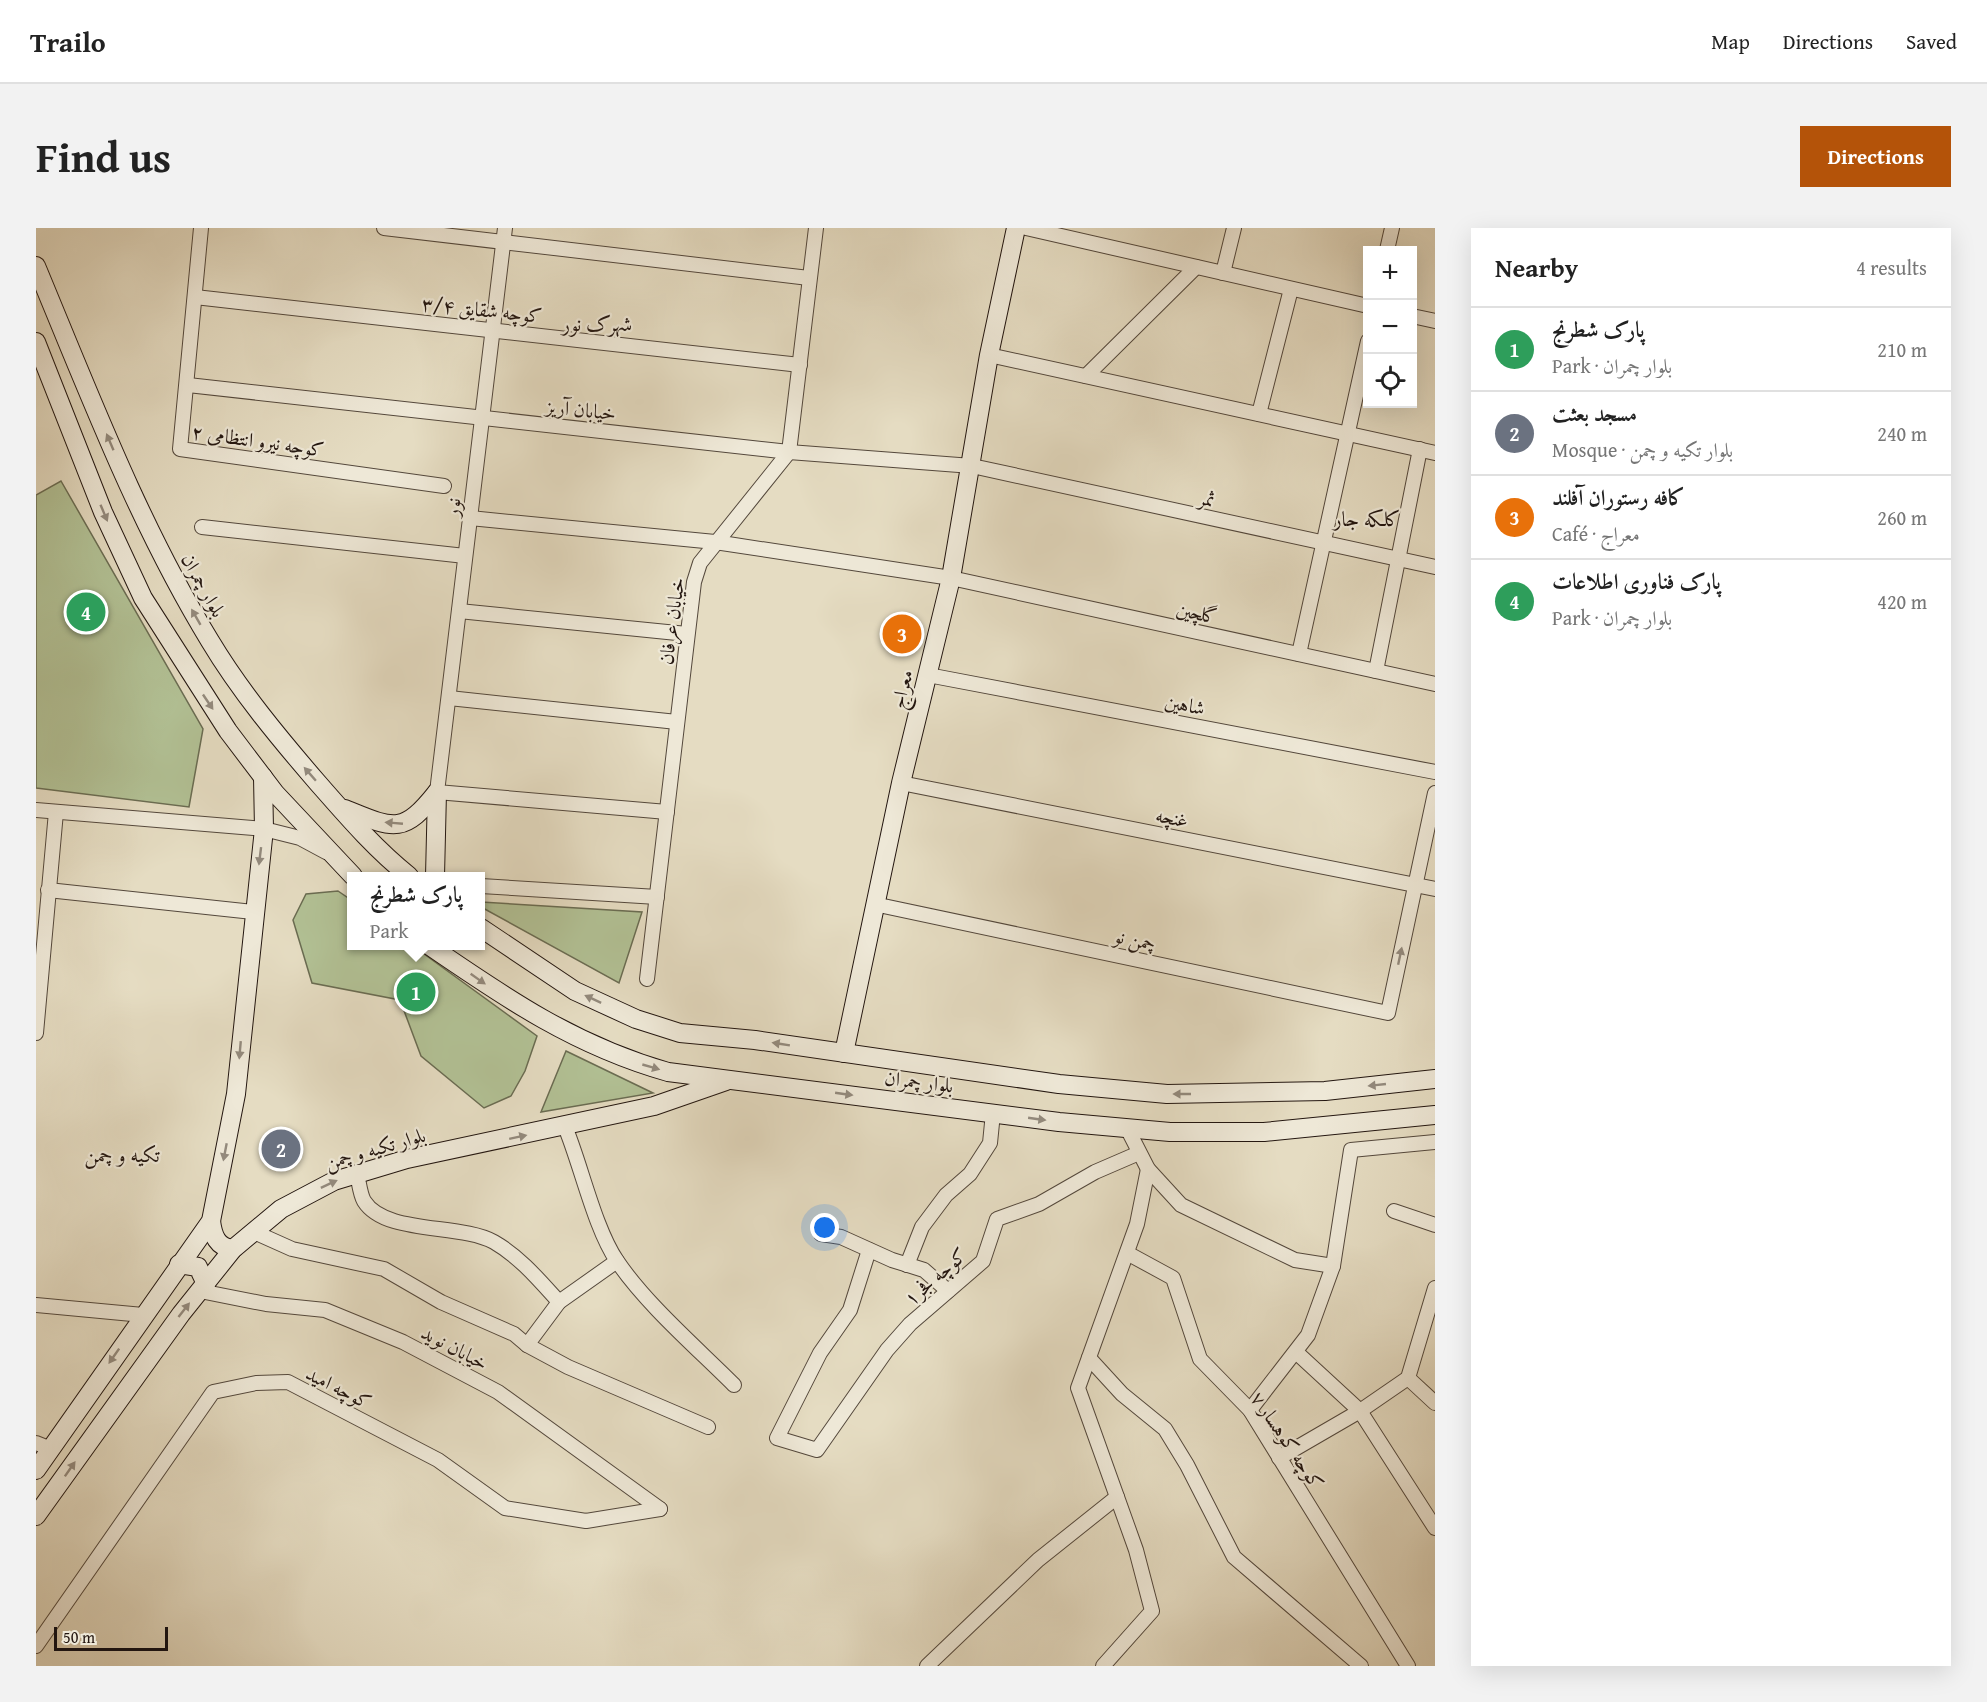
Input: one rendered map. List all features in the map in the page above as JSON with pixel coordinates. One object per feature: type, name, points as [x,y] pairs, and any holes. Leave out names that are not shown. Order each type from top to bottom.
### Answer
[{"type":"main road","name":"معراج","points":[[844,1053],[901,783],[951,578],[972,466],[989,355],[1016,228]]},
{"type":"main road","name":"بلوار چمران","points":[[36,266],[134,501],[211,644],[288,749],[338,806],[389,860],[404,872]]},
{"type":"main road","points":[[36,342],[103,512],[142,598],[228,731],[263,777],[349,872]]},
{"type":"main road","points":[[233,1249],[222,1246],[214,1238],[211,1221],[236,1094],[253,912],[264,830],[263,777]]},
{"type":"main road","points":[[338,806],[376,822],[405,825],[419,815],[438,792]]},
{"type":"main road","points":[[435,872],[438,792]]},
{"type":"main road","name":"بلوار چمران","points":[[485,931],[575,991],[636,1019],[680,1033],[755,1040],[1059,1084],[1167,1094],[1325,1091],[1435,1079]]},
{"type":"main road","name":"بلوار چمران","points":[[438,950],[548,1023],[622,1059],[668,1072],[993,1113],[1170,1132],[1264,1132],[1435,1115]]},
{"type":"main road","name":"بلوار تکیه و چمن","points":[[36,1516],[233,1249],[281,1209],[334,1181],[407,1159],[526,1136],[564,1124],[654,1106],[728,1081]]},
{"type":"main road","points":[[36,1470],[43,1446],[211,1221]]},
{"type":"main road","points":[[179,1264],[198,1267],[203,1287]]},
{"type":"street","name":"کوچه نیرو انتظامی ۲","points":[[201,228],[188,385],[180,449],[444,486]]},
{"type":"street","points":[[384,228],[504,235],[809,278]]},
{"type":"street","points":[[789,452],[816,228]]},
{"type":"street","points":[[1026,228],[1363,305]]},
{"type":"street","points":[[1223,273],[1234,228]]},
{"type":"street","points":[[1389,246],[1392,228]]},
{"type":"street","name":"نور","points":[[438,792],[504,235]]},
{"type":"street","points":[[1086,376],[1197,267]]},
{"type":"street","points":[[1258,414],[1291,288]]},
{"type":"street","name":"کوچه شقایق ۳/۴","points":[[195,297],[800,365]]},
{"type":"street","points":[[1417,317],[1435,321]]},
{"type":"street","points":[[1299,654],[1365,354]]},
{"type":"street","points":[[989,355],[1435,453]]},
{"type":"street","name":"خیابان آریز","points":[[188,385],[789,452],[972,466]]},
{"type":"street","points":[[1376,671],[1420,449]]},
{"type":"street","name":"خیابان عرفان","points":[[647,979],[694,582],[700,563],[715,542],[789,452]]},
{"type":"street","name":"ثمر","points":[[972,466],[1435,567]]},
{"type":"street","name":"گلچین","points":[[470,518],[715,542],[951,578],[1435,684]]},
{"type":"street","points":[[202,527],[465,556]]},
{"type":"street","points":[[459,611],[687,633]]},
{"type":"street","name":"شاهین","points":[[928,675],[1435,772]]},
{"type":"street","points":[[449,698],[677,722]]},
{"type":"street","name":"غنچه","points":[[901,783],[1435,889]]},
{"type":"street","points":[[438,792],[667,812]]},
{"type":"street","points":[[1416,885],[1435,794]]},
{"type":"street","points":[[36,810],[264,830],[300,838],[333,856]]},
{"type":"street","points":[[36,1033],[56,812]]},
{"type":"street","name":"چمن نو","points":[[874,904],[1388,1013],[1416,885]]},
{"type":"street","points":[[485,886],[657,897]]},
{"type":"street","points":[[48,890],[253,912]]},
{"type":"street","points":[[907,1265],[922,1227],[946,1195],[969,1174],[990,1143],[993,1113]]},
{"type":"street","points":[[564,1124],[596,1214],[616,1261],[668,1320],[734,1385]]},
{"type":"street","points":[[1127,1128],[1148,1169],[1181,1205],[1294,1260],[1333,1266]]},
{"type":"street","points":[[1250,1410],[1308,1335],[1333,1266],[1351,1150],[1435,1142]]},
{"type":"street","name":"کوچه فجر۱","points":[[869,1250],[850,1310],[820,1353],[777,1438],[817,1450],[887,1350],[910,1324],[983,1261],[997,1219],[1039,1204],[1095,1172],[1139,1153]]},
{"type":"street","points":[[1103,1666],[1152,1611],[1136,1550],[1078,1388],[1137,1224],[1148,1169]]},
{"type":"street","points":[[357,1174],[364,1201],[383,1217],[417,1226],[457,1230],[493,1242],[530,1269],[559,1302]]},
{"type":"street","points":[[1394,1211],[1435,1225]]},
{"type":"street","points":[[255,1232],[292,1249],[384,1269],[441,1302],[514,1334],[527,1345],[568,1367],[708,1427]]},
{"type":"street","points":[[821,1234],[841,1237],[924,1270],[948,1291]]},
{"type":"street","name":"کوچه کوهسار ۷","points":[[1126,1253],[1173,1278],[1200,1359],[1250,1410],[1408,1666]]},
{"type":"street","points":[[527,1345],[559,1302],[616,1261]]},
{"type":"street","name":"خیابان نوید","points":[[203,1287],[266,1304],[325,1310],[403,1342],[498,1392],[660,1509]]},
{"type":"street","points":[[1279,1458],[1360,1411],[1408,1378],[1429,1328],[1435,1288]]},
{"type":"street","points":[[36,1305],[143,1315]]},
{"type":"street","points":[[1296,1352],[1360,1411],[1435,1528]]},
{"type":"street","points":[[1089,1358],[1122,1394],[1165,1430],[1187,1465],[1234,1557],[1361,1666]]},
{"type":"street","points":[[1408,1378],[1435,1403]]},
{"type":"street","name":"کوچه امید","points":[[36,1646],[213,1392],[256,1383],[288,1382],[438,1460],[506,1508],[586,1521],[660,1509]]},
{"type":"street","points":[[927,1666],[1038,1560],[1117,1497]]},
{"type":"green space","points":[[61,481],[203,729],[189,807],[36,788],[36,495]]},
{"type":"green space","points":[[338,891],[347,897],[347,950],[419,950],[537,1036],[525,1071],[511,1096],[484,1108],[421,1056],[400,1000],[312,983],[293,920],[306,894]]},
{"type":"green space","points":[[485,902],[642,912],[619,983],[485,909]]},
{"type":"green space","points":[[566,1051],[653,1093],[541,1112]]},
{"type":"place","name":"پارک فناوری اطلاعات","points":[[86,612]]},
{"type":"place","name":"کافه رستوران آفلند","points":[[902,634]]},
{"type":"place","name":"پارک شطرنج","points":[[416,992]]},
{"type":"place","name":"مسجد بعثت","points":[[281,1149]]},
{"type":"district","name":"شهرک نور","points":[[597,323]]},
{"type":"district","name":"کلکه جار","points":[[1367,518]]},
{"type":"district","name":"تکیه و چمن","points":[[122,1154]]}]
